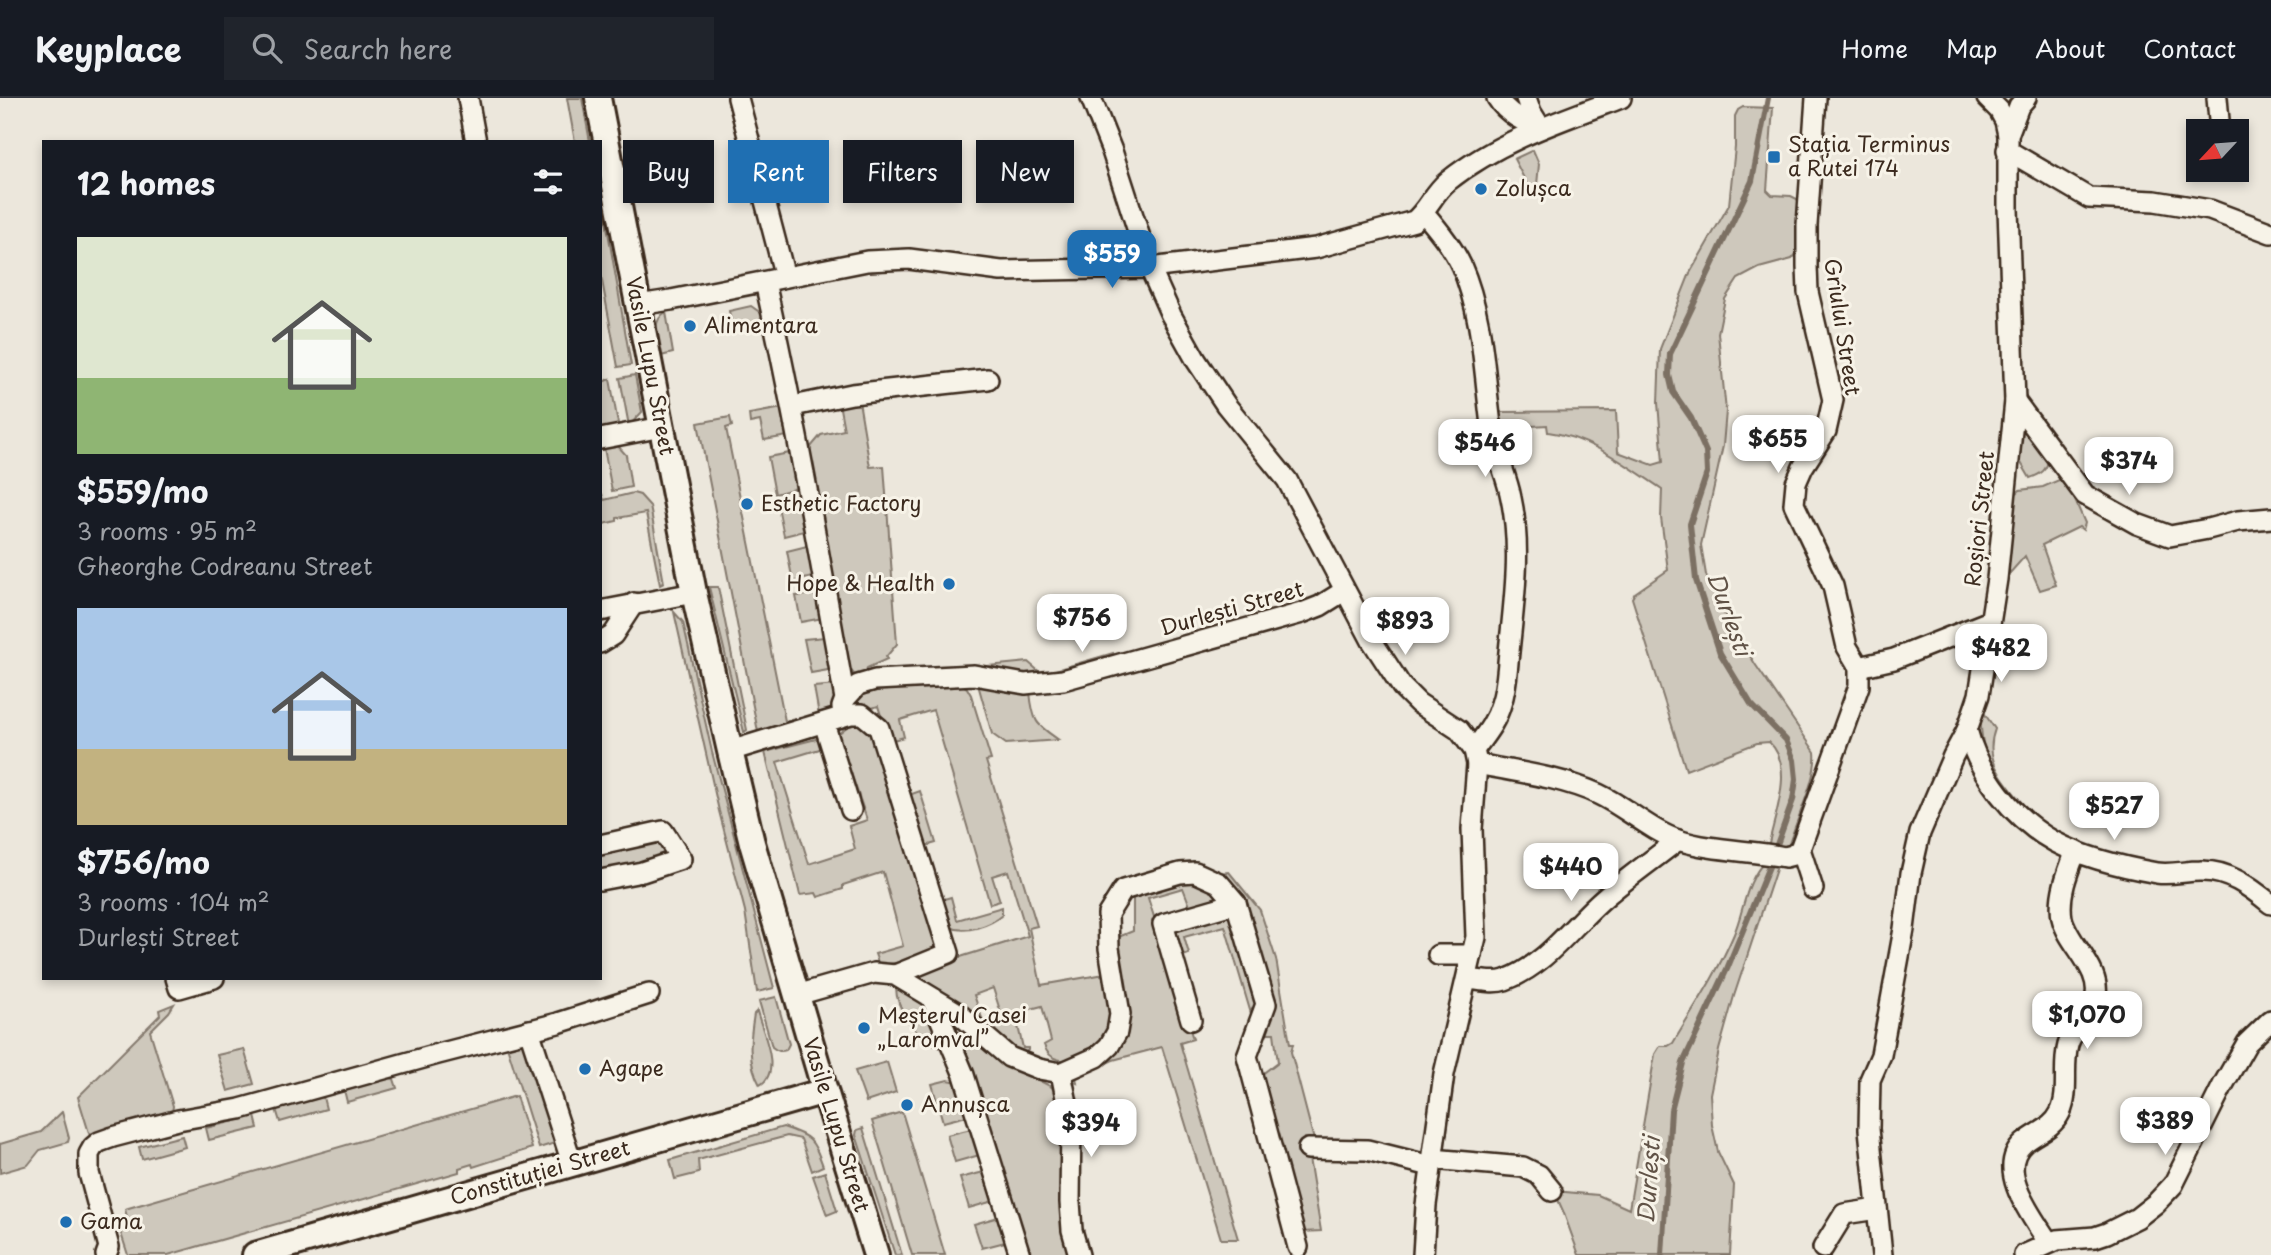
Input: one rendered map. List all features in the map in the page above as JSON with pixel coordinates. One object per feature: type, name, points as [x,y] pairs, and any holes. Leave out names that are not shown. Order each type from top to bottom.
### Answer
[{"type":"main road","name":"Vasile Lupu Street","points":[[598,98],[694,593],[752,843],[876,1255]]},
{"type":"main road","name":"Constituției Street","points":[[255,1255],[313,1247],[572,1163],[825,1091]]},
{"type":"street","points":[[468,98],[476,140]]},
{"type":"street","points":[[738,98],[785,277]]},
{"type":"street","points":[[1091,98],[1112,151],[1150,268],[1171,315],[1212,386],[1287,480],[1344,591],[1386,665],[1402,687],[1418,703],[1459,730],[1476,757],[1597,793],[1657,831],[1678,840],[1786,854],[1814,889]]},
{"type":"street","points":[[1497,98],[1516,117],[1541,128]]},
{"type":"street","points":[[1526,98],[1541,128]]},
{"type":"street","points":[[638,304],[867,261],[909,259],[1002,271],[1150,268],[1346,242],[1414,221],[1424,213],[1429,201],[1448,181],[1482,158],[1541,128],[1621,98]]},
{"type":"street","name":"Grîului Street","points":[[1816,98],[1807,225],[1808,292],[1833,400],[1826,431],[1796,483],[1794,504],[1829,577],[1838,601],[1841,629],[1847,647],[1859,667]]},
{"type":"street","points":[[1997,102],[2025,98]]},
{"type":"street","points":[[2025,98],[2008,143],[2089,198],[2155,201],[2210,211],[2271,233]]},
{"type":"street","points":[[2217,98],[2219,119]]},
{"type":"street","name":"Roșiori Street","points":[[1882,1255],[1869,1129],[1870,1080],[1881,1055],[1920,833],[1967,730],[1979,695],[1997,579],[2015,401],[2008,143],[2005,121],[1997,102]]},
{"type":"street","points":[[1423,1255],[1426,1205],[1446,1062],[1476,937],[1472,802],[1476,757],[1501,706],[1507,680],[1517,554],[1511,498],[1492,435],[1479,333],[1468,282],[1460,262],[1424,213]]},
{"type":"street","points":[[765,282],[793,406],[845,699],[830,722],[851,810]]},
{"type":"street","points":[[793,406],[852,394],[988,379]]},
{"type":"street","points":[[2015,401],[2085,495],[2137,524],[2171,536],[2208,530],[2238,521],[2271,518]]},
{"type":"street","points":[[602,439],[662,427]]},
{"type":"street","name":"Durlești Street","points":[[845,699],[858,685],[875,680],[974,675],[1025,684],[1063,680],[1302,613],[1321,606],[1344,591]]},
{"type":"street","points":[[602,611],[694,593]]},
{"type":"street","points":[[602,642],[613,635],[635,603]]},
{"type":"street","points":[[1786,854],[1858,687],[1859,667],[1894,659],[1990,621]]},
{"type":"street","points":[[730,751],[851,715],[862,715],[879,728],[949,953],[895,975]]},
{"type":"street","points":[[1967,730],[1983,771],[2005,799],[2053,841],[2113,863],[2161,873],[2197,870],[2223,873],[2271,904]]},
{"type":"street","points":[[602,845],[663,831],[681,859],[642,872],[602,880]]},
{"type":"street","points":[[1467,979],[1496,982],[1505,980],[1538,961],[1576,928],[1603,899],[1678,840]]},
{"type":"street","points":[[2049,1243],[2024,1204],[2013,1170],[2014,1155],[2024,1143],[2055,1124],[2065,1102],[2064,1061],[2068,1041],[2095,1000],[2096,985],[2090,969],[2068,935],[2062,916],[2064,880],[2076,851]]},
{"type":"street","points":[[797,995],[874,973],[895,975],[958,1013],[1009,1057],[1039,1069],[1060,1073],[1097,1057],[1109,1046],[1117,1032],[1120,1014],[1109,948],[1108,914],[1123,890],[1180,873],[1195,872],[1219,883],[1236,903],[1266,1004],[1247,1056],[1298,1247]]},
{"type":"street","points":[[1191,1020],[1163,924],[1236,903]]},
{"type":"street","points":[[1438,955],[1472,955]]},
{"type":"street","points":[[178,983],[200,980]]},
{"type":"street","points":[[106,1255],[109,1247],[89,1163],[89,1154],[99,1142],[178,1120],[240,1109],[567,1021],[649,995]]},
{"type":"street","points":[[932,999],[964,1075],[1020,1255]]},
{"type":"street","points":[[2024,1255],[2057,1240],[2095,1237],[2107,1233],[2137,1218],[2156,1203],[2173,1185],[2247,1043],[2271,1020]]},
{"type":"street","points":[[529,1030],[572,1163]]},
{"type":"street","points":[[1060,1073],[1071,1124],[1070,1202],[1079,1255]]},
{"type":"street","points":[[1308,1149],[1367,1150],[1432,1162],[1523,1167],[1539,1175],[1552,1191]]},
{"type":"street","points":[[1823,1248],[1844,1214],[1877,1209]]},
{"type":"shaded area","points":[[567,98],[582,98],[590,140],[575,140]]},
{"type":"shaded area","points":[[1743,107],[1773,108],[1767,190],[1772,195],[1797,199],[1801,206],[1800,241],[1797,253],[1792,259],[1759,268],[1738,279],[1725,299],[1718,333],[1726,411],[1723,446],[1701,545],[1706,575],[1720,608],[1815,752],[1813,775],[1787,851],[1772,849],[1769,843],[1782,776],[1777,752],[1769,742],[1757,743],[1686,770],[1632,598],[1635,593],[1668,570],[1661,518],[1662,489],[1593,446],[1548,432],[1547,425],[1501,428],[1500,412],[1616,411],[1618,452],[1653,465],[1663,462],[1658,403],[1660,349],[1690,273],[1729,205],[1735,116]]},
{"type":"shaded area","points":[[1533,150],[1539,164],[1536,195],[1531,192],[1514,159]]},
{"type":"shaded area","points":[[602,210],[631,365],[618,367],[602,281]]},
{"type":"shaded area","points":[[751,306],[765,316],[768,324],[733,332],[729,311]]},
{"type":"shaded area","points":[[666,312],[673,353],[661,356],[657,326]]},
{"type":"shaded area","points":[[635,375],[642,412],[629,426],[620,378]]},
{"type":"shaded area","points":[[610,379],[619,429],[602,433],[602,382]]},
{"type":"shaded area","points":[[859,401],[870,467],[884,466],[897,644],[887,659],[867,668],[865,673],[856,677],[845,662],[804,455],[821,435],[844,430],[839,403]]},
{"type":"shaded area","points":[[783,408],[788,436],[764,440],[760,421],[750,423],[749,414]]},
{"type":"shaded area","points":[[730,417],[732,426],[726,428],[785,721],[819,715],[814,687],[837,685],[838,696],[826,719],[759,737],[698,423]]},
{"type":"shaded area","points":[[2019,429],[2029,431],[2049,457],[2043,471],[2030,478],[2017,456]]},
{"type":"shaded area","points":[[618,446],[626,455],[631,487],[612,491],[604,448]]},
{"type":"shaded area","points":[[790,453],[797,488],[775,494],[768,457]]},
{"type":"shaded area","points":[[2061,479],[2067,482],[2085,523],[2083,530],[2079,527],[2042,545],[2056,585],[2040,590],[2025,556],[2010,573],[2006,560],[2012,498],[2020,490],[2043,487]]},
{"type":"shaded area","points":[[633,493],[640,495],[650,506],[664,583],[660,585],[646,513],[617,518],[617,521],[603,524],[602,494],[604,500]]},
{"type":"shaded area","points":[[802,502],[808,530],[784,536],[778,507]]},
{"type":"shaded area","points":[[811,545],[816,576],[793,582],[787,551]]},
{"type":"shaded area","points":[[709,587],[718,587],[747,730],[744,732]]},
{"type":"shaded area","points":[[817,594],[823,618],[801,622],[796,596]]},
{"type":"shaded area","points":[[674,612],[683,622],[712,752],[774,988],[757,992],[745,911],[719,811]]},
{"type":"shaded area","points":[[825,637],[833,664],[828,670],[811,673],[804,639]]},
{"type":"shaded area","points":[[1113,653],[1114,661],[1042,678],[895,675],[1028,662],[1042,674]]},
{"type":"shaded area","points":[[960,684],[967,688],[971,695],[991,760],[986,761],[1037,926],[1029,928],[1041,985],[1105,974],[1111,1004],[1111,1023],[1107,1033],[1091,1050],[1069,1060],[1058,1060],[1050,1055],[1044,1045],[1051,1041],[1042,1006],[1015,1013],[1023,1048],[1028,1048],[1025,1053],[1018,1052],[986,1029],[1004,1023],[993,988],[974,995],[985,1027],[914,978],[925,968],[1028,936],[1008,871],[992,876],[1000,901],[990,904],[933,710],[900,720],[904,737],[889,741],[878,706],[863,711],[853,706],[853,701],[861,689]]},
{"type":"shaded area","points":[[981,685],[1030,692],[1037,721],[1059,740],[1006,744],[992,734],[979,688]]},
{"type":"shaded area","points":[[1980,707],[1995,729],[1991,749],[1996,766],[2018,798],[2012,798],[1986,756]]},
{"type":"shaded area","points":[[858,724],[871,732],[936,943],[927,954],[903,962],[879,965],[875,954],[903,946],[883,872],[843,885],[843,889],[818,897],[816,893],[800,895],[765,752],[820,738],[823,748],[777,762],[809,864],[855,849],[849,826],[867,820],[838,734],[848,726]]},
{"type":"shaded area","points":[[920,791],[936,843],[922,847],[906,796]]},
{"type":"shaded area","points":[[650,840],[661,844],[665,855],[602,874],[602,850]]},
{"type":"shaded area","points":[[1766,860],[1774,861],[1777,866],[1734,996],[1710,1094],[1712,1125],[1718,1152],[1734,1185],[1730,1255],[1579,1255],[1554,1191],[1598,1195],[1629,1209],[1655,1054],[1660,1046],[1673,1043],[1713,976],[1734,934],[1754,877]]},
{"type":"shaded area","points":[[1229,872],[1260,910],[1276,959],[1290,1044],[1293,1044],[1291,1052],[1315,1144],[1307,1146],[1321,1231],[1302,1232],[1257,1078],[1278,1062],[1274,1033],[1266,1033],[1268,1022],[1218,873]]},
{"type":"shaded area","points":[[1189,881],[1219,891],[1220,899],[1195,909],[1190,906],[1183,888],[1148,898],[1193,1039],[1180,1043],[1238,1239],[1221,1239],[1162,1047],[1113,1060],[1076,1077],[1077,1083],[1071,1080],[1074,1075],[1108,1058],[1116,938],[1133,931],[1133,895],[1140,891]]},
{"type":"shaded area","points":[[951,897],[957,920],[1002,907],[1002,915],[977,928],[963,930],[950,927],[937,901]]},
{"type":"shaded area","points":[[1225,911],[1232,915],[1260,1010],[1252,1017],[1225,926],[1184,937],[1189,954],[1178,958],[1174,934],[1179,924]]},
{"type":"shaded area","points":[[896,985],[926,1007],[939,1047],[923,1037],[909,1022],[899,1004]]},
{"type":"shaded area","points":[[776,997],[789,1044],[786,1050],[782,1051],[772,1047],[759,1001]]},
{"type":"shaded area","points":[[174,1004],[150,1031],[173,1106],[172,1113],[90,1136],[78,1097],[160,1015],[159,1010]]},
{"type":"shaded area","points":[[757,1011],[770,1061],[767,1079],[760,1085],[753,1068],[751,1050],[751,1032]]},
{"type":"shaded area","points":[[949,1017],[1006,1064],[1052,1087],[1061,1111],[1075,1255],[1026,1255]]},
{"type":"shaded area","points":[[523,1042],[558,1142],[539,1148],[506,1043]]},
{"type":"shaded area","points":[[244,1049],[254,1084],[228,1091],[217,1055]]},
{"type":"shaded area","points":[[887,1062],[896,1092],[866,1102],[855,1071]]},
{"type":"shaded area","points":[[394,1079],[397,1088],[347,1102],[344,1090]]},
{"type":"shaded area","points":[[948,1080],[963,1083],[971,1115],[943,1122],[932,1084]]},
{"type":"shaded area","points":[[516,1096],[532,1148],[473,1167],[472,1164],[459,1168],[459,1172],[168,1255],[128,1255],[118,1224],[128,1221],[125,1209]]},
{"type":"shaded area","points":[[323,1097],[326,1109],[280,1122],[276,1109]]},
{"type":"shaded area","points":[[62,1112],[68,1142],[40,1150],[28,1165],[0,1173],[0,1144],[41,1132]]},
{"type":"shaded area","points":[[902,1112],[945,1255],[912,1255],[872,1121]]},
{"type":"shaded area","points":[[255,1116],[258,1128],[209,1140],[206,1128]]},
{"type":"shaded area","points":[[783,1127],[810,1140],[823,1166],[812,1171],[801,1139],[787,1136],[698,1160],[699,1173],[675,1179],[670,1160]]},
{"type":"shaded area","points":[[863,1128],[902,1255],[895,1255],[856,1135],[857,1130]]},
{"type":"shaded area","points":[[975,1128],[983,1154],[955,1162],[947,1135]]},
{"type":"shaded area","points":[[182,1136],[185,1147],[142,1159],[139,1147]]},
{"type":"shaded area","points":[[988,1171],[997,1200],[969,1208],[960,1178]]},
{"type":"shaded area","points":[[825,1172],[837,1211],[827,1215],[813,1176]]},
{"type":"shaded area","points":[[1002,1216],[1009,1241],[982,1248],[974,1224]]},
{"type":"waterway","name":"Durlești","points":[[1662,1255],[1671,1110],[1683,1063],[1727,969],[1770,864],[1793,800],[1796,779],[1794,760],[1786,740],[1751,704],[1720,653],[1696,580],[1690,524],[1707,473],[1706,452],[1691,418],[1673,392],[1669,375],[1670,354],[1752,181],[1768,98]]},
{"type":"place","name":"Stația Terminus a Rutei 174","points":[[1774,157]]},
{"type":"place","name":"Zolușca","points":[[1481,189]]},
{"type":"place","name":"Alimentara","points":[[690,326]]},
{"type":"place","name":"Esthetic Factory","points":[[747,504]]},
{"type":"place","name":"Hope & Health","points":[[949,584]]},
{"type":"place","name":"Meșterul Casei „Laromval”","points":[[864,1028]]},
{"type":"place","name":"Agape","points":[[585,1069]]},
{"type":"place","name":"Annușca","points":[[907,1105]]},
{"type":"place","name":"Gama","points":[[66,1222]]}]
